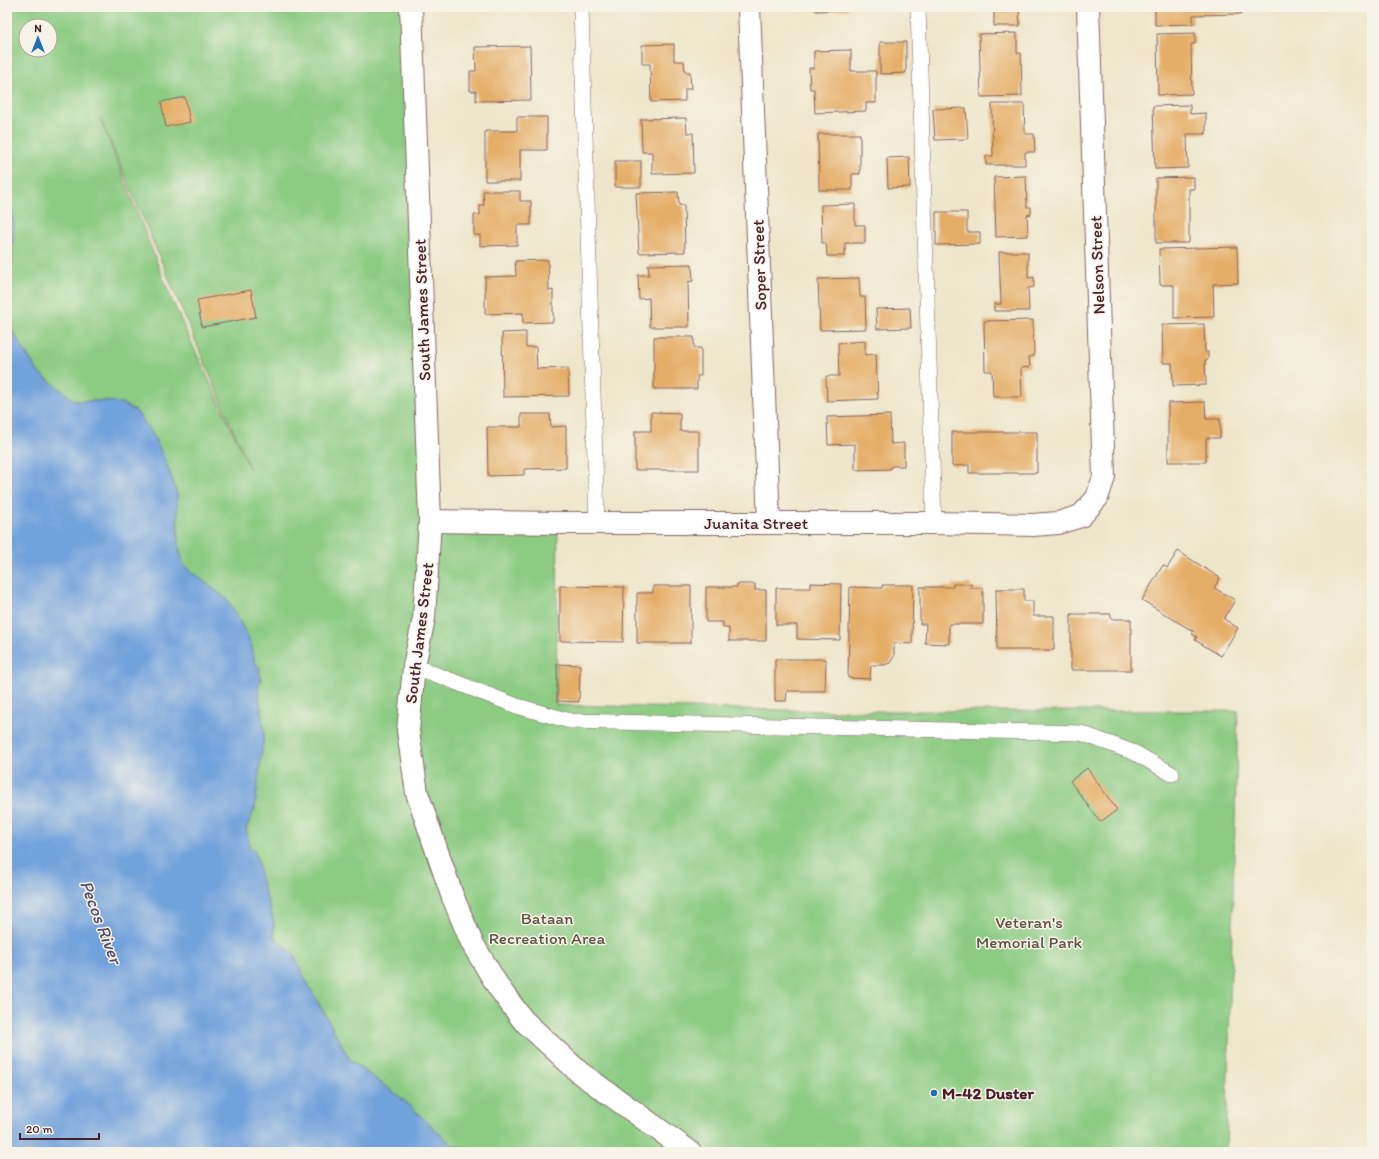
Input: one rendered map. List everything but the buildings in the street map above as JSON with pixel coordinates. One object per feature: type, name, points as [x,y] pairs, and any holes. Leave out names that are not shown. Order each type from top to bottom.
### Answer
[{"type":"street","name":"South James Street","points":[[411,7],[430,521],[424,618],[414,666],[408,731],[417,793],[452,895],[472,943],[499,988],[523,1020],[580,1073],[690,1152]]},
{"type":"street","name":"Soper Street","points":[[749,7],[769,522]]},
{"type":"street","name":"Nelson Street","points":[[1081,516],[1097,498],[1104,477],[1088,7]]},
{"type":"street","name":"Juanita Street","points":[[430,521],[934,523],[1033,525],[1058,523],[1081,516]]},
{"type":"lane","points":[[581,7],[597,522]]},
{"type":"lane","points":[[918,7],[934,523]]},
{"type":"lane","points":[[414,666],[517,706],[570,721],[1081,733],[1135,753],[1172,774]]},
{"type":"green space","points":[[7,7],[411,7],[430,521],[558,523],[556,705],[831,711],[1238,711],[1226,1152],[486,1152],[452,1145],[400,1097],[350,1060],[293,954],[274,937],[274,922],[262,883],[255,851],[250,848],[246,829],[255,808],[264,733],[258,687],[261,679],[255,664],[252,647],[228,600],[185,567],[180,553],[178,535],[177,494],[166,462],[154,437],[136,411],[106,401],[75,401],[38,372],[11,329],[11,272],[14,224],[7,186]],"holes":[[[100,118],[250,469],[171,298]]]},
{"type":"water","name":"Pecos River","points":[[7,186],[14,224],[11,272],[11,329],[38,372],[75,401],[107,401],[121,403],[136,411],[154,437],[166,462],[177,494],[178,535],[180,553],[185,567],[228,600],[252,647],[255,664],[259,666],[261,679],[258,687],[264,733],[255,808],[246,829],[250,848],[255,851],[262,883],[274,922],[274,937],[293,953],[303,975],[350,1060],[400,1097],[452,1145],[486,1152],[7,1152]]},
{"type":"place","name":"M-42 Duster","points":[[934,1093]]},
{"type":"park label","name":"Bataan Recreation Area","points":[[547,928]]},
{"type":"park label","name":"Veteran's Memorial Park","points":[[1029,932]]}]
